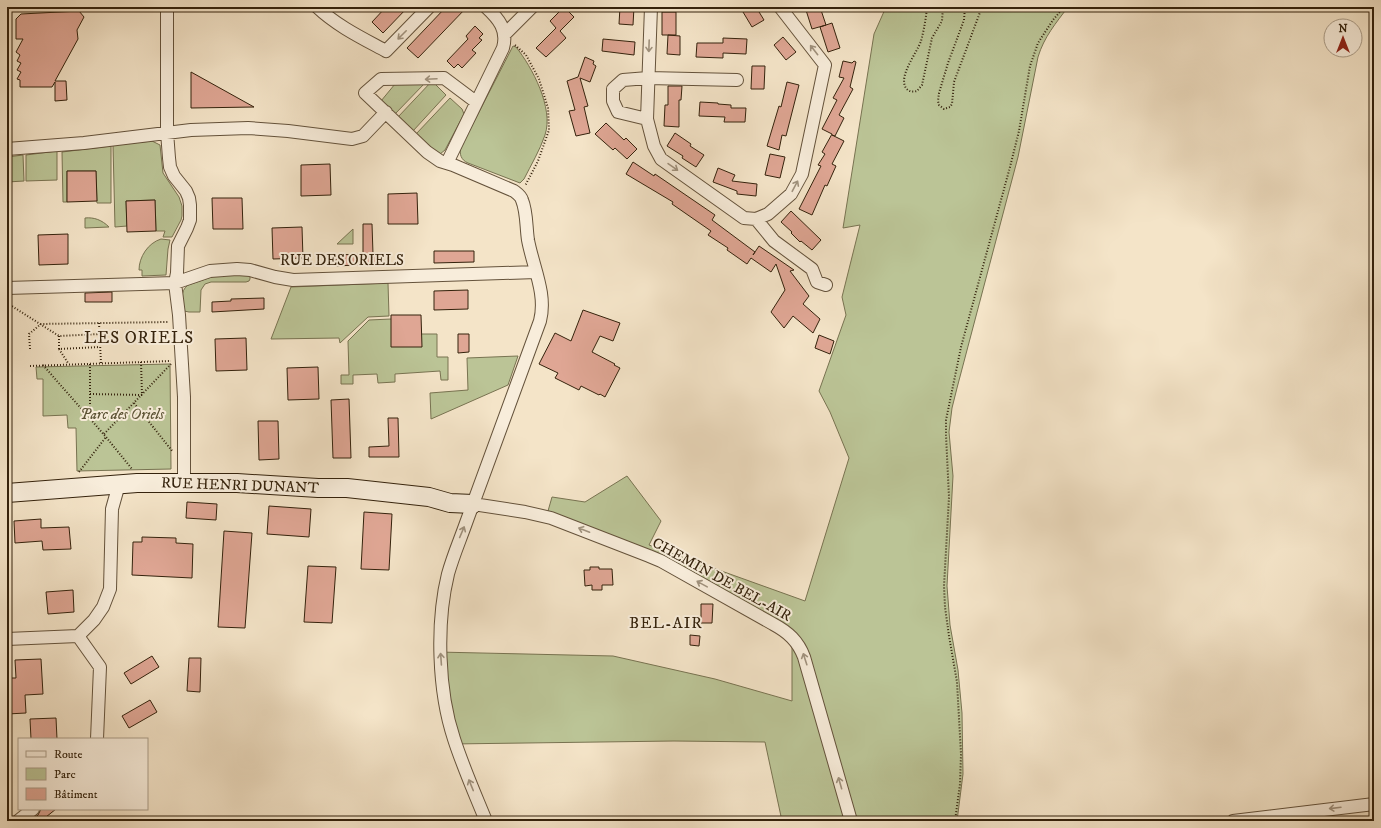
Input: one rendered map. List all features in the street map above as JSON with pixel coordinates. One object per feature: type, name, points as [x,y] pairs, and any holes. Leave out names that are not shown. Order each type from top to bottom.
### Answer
[{"type":"street","points":[[167,7],[167,132],[170,168],[174,176],[186,191],[190,205],[190,220],[178,246],[175,283],[184,397],[184,474]]},
{"type":"street","points":[[316,7],[327,17],[347,30],[386,50],[429,7]]},
{"type":"street","points":[[447,163],[503,48],[505,34],[500,22],[486,7]]},
{"type":"street","points":[[505,34],[532,7]]},
{"type":"street","points":[[651,7],[647,119],[654,146],[661,159],[744,218],[756,219],[768,214],[791,194],[802,174],[825,65],[780,7]]},
{"type":"street","points":[[476,102],[444,78],[381,79],[365,94],[386,112],[427,152],[440,161],[514,191],[520,196],[523,203],[529,242],[542,298],[540,321],[455,552],[448,576],[442,620],[440,644],[444,691],[450,726],[462,762],[486,821]]},
{"type":"street","points":[[647,119],[618,112],[613,101],[613,89],[623,80],[648,78],[737,80]]},
{"type":"street","points":[[7,149],[84,143],[167,132],[248,128],[288,131],[352,139],[363,136],[386,112]]},
{"type":"street","points":[[756,219],[774,242],[812,269],[817,282],[826,285]]},
{"type":"street","name":"RUE DES ORIELS","points":[[7,288],[175,283],[210,271],[237,269],[250,270],[293,280],[536,272]]},
{"type":"street","name":"RUE HENRI DUNANT","points":[[7,493],[69,487],[137,483],[184,474],[263,484],[318,488],[347,488],[429,497],[450,503],[473,504]]},
{"type":"street","points":[[7,639],[78,636],[94,620],[103,608],[110,589],[112,509],[119,484]]},
{"type":"street","name":"CHEMIN DE BEL-AIR","points":[[473,504],[551,518],[649,556],[661,561],[790,635],[798,643],[804,657],[851,821]]},
{"type":"street","points":[[78,636],[100,667],[97,738]]},
{"type":"street","points":[[1232,821],[1374,804]]},
{"type":"street","points":[[18,821],[31,810]]},
{"type":"path","points":[[927,7],[921,40],[904,77],[906,88],[911,92],[917,91],[922,85],[932,38],[942,21],[943,7]]},
{"type":"path","points":[[965,7],[963,25],[948,63],[938,98],[939,105],[944,109],[950,107],[952,104],[954,82],[982,7]]},
{"type":"path","points":[[998,7],[1013,11],[1028,7]]},
{"type":"path","points":[[955,821],[960,784],[961,754],[957,682],[945,607],[944,586],[948,497],[946,420],[961,348],[1019,131],[1030,66],[1041,37],[1064,7]]},
{"type":"path","points":[[505,34],[526,55],[539,79],[548,108],[549,130],[538,160],[520,196]]},
{"type":"path","points":[[7,303],[59,336],[100,334]]},
{"type":"path","points":[[30,349],[29,334],[41,324],[179,322]]},
{"type":"path","points":[[99,323],[101,363]]},
{"type":"path","points":[[59,336],[59,349],[68,364]]},
{"type":"path","points":[[59,349],[100,346]]},
{"type":"path","points":[[141,361],[142,395]]},
{"type":"path","points":[[30,366],[175,361],[104,434]]},
{"type":"path","points":[[90,363],[90,418]]},
{"type":"path","points":[[43,365],[104,434],[133,470],[137,483]]},
{"type":"path","points":[[90,394],[142,395]]},
{"type":"path","points":[[134,403],[184,474]]},
{"type":"path","points":[[69,487],[106,437]]},
{"type":"green space","points":[[886,7],[1068,7],[1047,37],[1038,57],[1018,157],[952,408],[949,432],[953,476],[947,586],[950,625],[958,670],[962,713],[963,774],[957,821],[782,821],[765,742],[674,741],[452,744],[437,652],[613,656],[715,679],[792,701],[792,632],[548,511],[552,497],[585,502],[627,476],[661,521],[649,545],[805,601],[849,458],[830,412],[819,391],[846,315],[842,297],[860,225],[843,228],[874,34]]},
{"type":"green space","points":[[513,46],[516,47],[529,65],[540,88],[547,113],[547,124],[543,141],[524,179],[520,183],[466,162],[462,158],[460,152],[461,147]]},
{"type":"green space","points":[[432,81],[446,95],[413,131],[398,117]]},
{"type":"green space","points":[[425,83],[395,114],[381,101],[395,84]]},
{"type":"green space","points":[[450,98],[462,109],[464,114],[445,150],[440,154],[436,153],[416,134]]},
{"type":"green space","points":[[152,141],[160,145],[163,173],[179,197],[182,206],[181,220],[172,237],[163,237],[165,231],[156,231],[155,200],[126,201],[127,226],[115,227],[113,145]]},
{"type":"green space","points":[[111,146],[111,203],[97,203],[96,171],[67,171],[67,202],[63,202],[62,152]]},
{"type":"green space","points":[[57,151],[57,180],[26,181],[26,155]]},
{"type":"green space","points":[[23,155],[24,181],[7,182],[7,157]]},
{"type":"green space","points":[[85,218],[92,218],[104,222],[109,227],[85,228]]},
{"type":"green space","points":[[353,229],[353,244],[337,244]]},
{"type":"green space","points":[[161,239],[170,240],[166,275],[142,276],[142,270],[139,270],[139,265],[145,251],[156,241]]},
{"type":"green space","points":[[220,274],[250,275],[250,279],[246,282],[211,282],[205,284],[201,290],[200,312],[184,311],[182,297],[185,288],[188,285]]},
{"type":"green space","points":[[388,283],[389,316],[368,317],[340,343],[339,338],[271,339],[291,287]]},
{"type":"green space","points":[[391,319],[421,334],[437,334],[437,357],[448,357],[448,380],[441,380],[440,371],[395,374],[395,382],[378,383],[377,374],[353,375],[353,384],[341,384],[341,375],[349,375],[348,341],[369,320]]},
{"type":"green space","points":[[518,356],[508,385],[431,419],[430,393],[468,390],[467,358]]},
{"type":"green space","name":"Parc des Oriels","points":[[170,364],[171,469],[77,471],[76,428],[68,428],[67,415],[43,416],[43,379],[37,379],[36,367]]},
{"type":"building","points":[[386,7],[408,7],[383,33],[372,22]]},
{"type":"building","points":[[446,7],[467,7],[418,58],[407,48]]},
{"type":"building","points":[[564,7],[574,17],[560,31],[566,38],[546,57],[536,48],[556,28],[550,21]]},
{"type":"building","points":[[620,7],[634,7],[633,25],[619,24]]},
{"type":"building","points":[[740,7],[756,7],[764,20],[752,27]]},
{"type":"building","points":[[805,7],[820,7],[826,25],[812,29]]},
{"type":"building","points":[[79,11],[84,17],[77,30],[78,39],[55,81],[66,81],[67,100],[55,101],[55,82],[52,87],[20,87],[20,80],[17,79],[21,72],[17,70],[21,63],[17,61],[20,55],[16,52],[23,39],[16,39],[16,19],[21,14]]},
{"type":"building","points":[[662,12],[676,12],[676,35],[662,35]]},
{"type":"building","points":[[832,23],[840,48],[828,52],[820,27]]},
{"type":"building","points":[[475,26],[483,34],[479,38],[482,40],[472,50],[476,53],[462,68],[458,64],[454,68],[447,61],[468,39],[466,36]]},
{"type":"building","points":[[668,35],[680,36],[680,55],[667,54]]},
{"type":"building","points":[[783,37],[796,52],[786,60],[774,45]]},
{"type":"building","points":[[723,38],[747,39],[746,54],[723,53],[723,58],[696,57],[697,43],[723,43]]},
{"type":"building","points":[[603,39],[635,42],[634,55],[602,51]]},
{"type":"building","points":[[585,57],[594,61],[593,64],[596,66],[590,82],[580,78],[588,106],[584,107],[590,133],[576,136],[569,111],[575,110],[567,81],[578,77]]},
{"type":"building","points":[[843,61],[852,63],[854,61],[856,62],[850,87],[853,89],[839,115],[844,118],[835,136],[832,135],[844,141],[832,164],[836,166],[827,186],[825,185],[812,215],[799,209],[821,166],[818,165],[825,154],[822,152],[832,134],[822,129],[837,100],[833,98],[844,78],[839,77]]},
{"type":"building","points":[[752,66],[765,66],[764,89],[751,89]]},
{"type":"building","points":[[191,72],[254,107],[191,108]]},
{"type":"building","points":[[787,82],[799,85],[786,136],[782,135],[779,150],[767,146],[779,106],[781,107]]},
{"type":"building","points":[[668,86],[682,86],[681,100],[679,100],[679,127],[664,126],[665,105],[668,105]]},
{"type":"building","points":[[700,102],[731,105],[731,108],[746,108],[745,122],[724,122],[725,117],[699,116]]},
{"type":"building","points":[[606,123],[624,140],[626,138],[637,149],[627,159],[615,148],[613,150],[595,134]]},
{"type":"building","points":[[675,133],[691,144],[690,146],[704,155],[696,167],[682,158],[683,156],[667,146]]},
{"type":"building","points":[[770,154],[785,157],[780,178],[765,175]]},
{"type":"building","points":[[633,162],[654,176],[655,174],[715,215],[712,220],[755,252],[759,246],[794,270],[790,271],[809,296],[803,304],[820,319],[813,333],[793,316],[784,328],[771,312],[785,290],[776,264],[771,272],[751,258],[747,264],[727,250],[728,248],[708,235],[711,231],[672,204],[673,202],[626,174]]},
{"type":"building","points":[[330,164],[331,195],[301,196],[301,165]]},
{"type":"building","points":[[718,168],[735,175],[732,181],[757,184],[756,196],[737,194],[737,191],[713,182]]},
{"type":"building","points":[[67,171],[96,171],[97,201],[67,202]]},
{"type":"building","points":[[417,193],[418,224],[388,224],[388,194]]},
{"type":"building","points":[[212,198],[242,198],[243,229],[213,229]]},
{"type":"building","points":[[155,200],[156,231],[127,232],[126,201]]},
{"type":"building","points":[[791,211],[821,240],[812,250],[801,241],[800,242],[781,222]]},
{"type":"building","points":[[363,224],[372,224],[373,254],[376,254],[376,264],[336,266],[336,255],[363,254]]},
{"type":"building","points":[[302,227],[303,258],[273,259],[272,228]]},
{"type":"building","points":[[68,234],[68,264],[39,265],[38,235]]},
{"type":"building","points":[[434,251],[474,251],[474,262],[434,263]]},
{"type":"building","points":[[468,290],[468,309],[434,310],[434,291]]},
{"type":"building","points":[[112,292],[112,302],[85,302],[85,293]]},
{"type":"building","points":[[264,298],[264,309],[212,312],[212,302],[231,301],[231,299]]},
{"type":"building","points":[[583,310],[620,323],[613,341],[600,336],[592,352],[620,368],[605,397],[581,386],[579,390],[555,378],[558,373],[539,364],[555,333],[571,341]]},
{"type":"building","points":[[391,315],[421,315],[422,347],[391,347]]},
{"type":"building","points":[[458,334],[469,334],[469,352],[458,353]]},
{"type":"building","points":[[819,335],[834,341],[830,354],[815,348]]},
{"type":"building","points":[[246,338],[247,370],[216,371],[215,339]]},
{"type":"building","points":[[318,367],[319,399],[288,400],[287,368]]},
{"type":"building","points":[[349,399],[351,458],[333,458],[331,400]]},
{"type":"building","points":[[388,418],[398,418],[399,457],[369,457],[369,447],[389,446]]},
{"type":"building","points":[[258,421],[278,421],[279,459],[259,460]]},
{"type":"building","points":[[187,502],[217,504],[216,520],[186,518]]},
{"type":"building","points":[[269,506],[311,509],[309,537],[267,534]]},
{"type":"building","points":[[364,512],[392,514],[389,570],[361,569]]},
{"type":"building","points":[[41,519],[41,528],[69,527],[71,549],[43,550],[42,541],[15,543],[14,521]]},
{"type":"building","points":[[224,531],[252,533],[245,628],[218,627]]},
{"type":"building","points":[[142,537],[176,538],[176,543],[193,544],[192,578],[132,575],[133,542],[142,542]]},
{"type":"building","points":[[308,566],[336,567],[332,623],[304,622]]},
{"type":"building","points":[[590,567],[612,569],[613,585],[602,585],[602,590],[592,590],[592,585],[585,586],[584,570],[590,570]]},
{"type":"building","points":[[73,590],[74,612],[48,614],[46,592]]},
{"type":"building","points":[[701,604],[713,604],[712,623],[701,623]]},
{"type":"building","points":[[690,635],[700,636],[699,646],[690,645]]},
{"type":"building","points":[[152,656],[159,667],[131,684],[124,673]]},
{"type":"building","points":[[189,658],[201,658],[200,692],[187,691]]},
{"type":"building","points":[[41,659],[43,694],[25,695],[26,713],[7,714],[7,678],[16,678],[15,660]]},
{"type":"building","points":[[150,700],[157,712],[129,728],[122,716]]},
{"type":"building","points":[[56,718],[57,738],[31,738],[30,719]]},
{"type":"building","points":[[40,810],[55,810],[41,821],[30,821],[38,815]]},
{"type":"district","name":"LES ORIELS","points":[[139,337]]},
{"type":"district","name":"BEL-AIR","points":[[666,622]]}]
